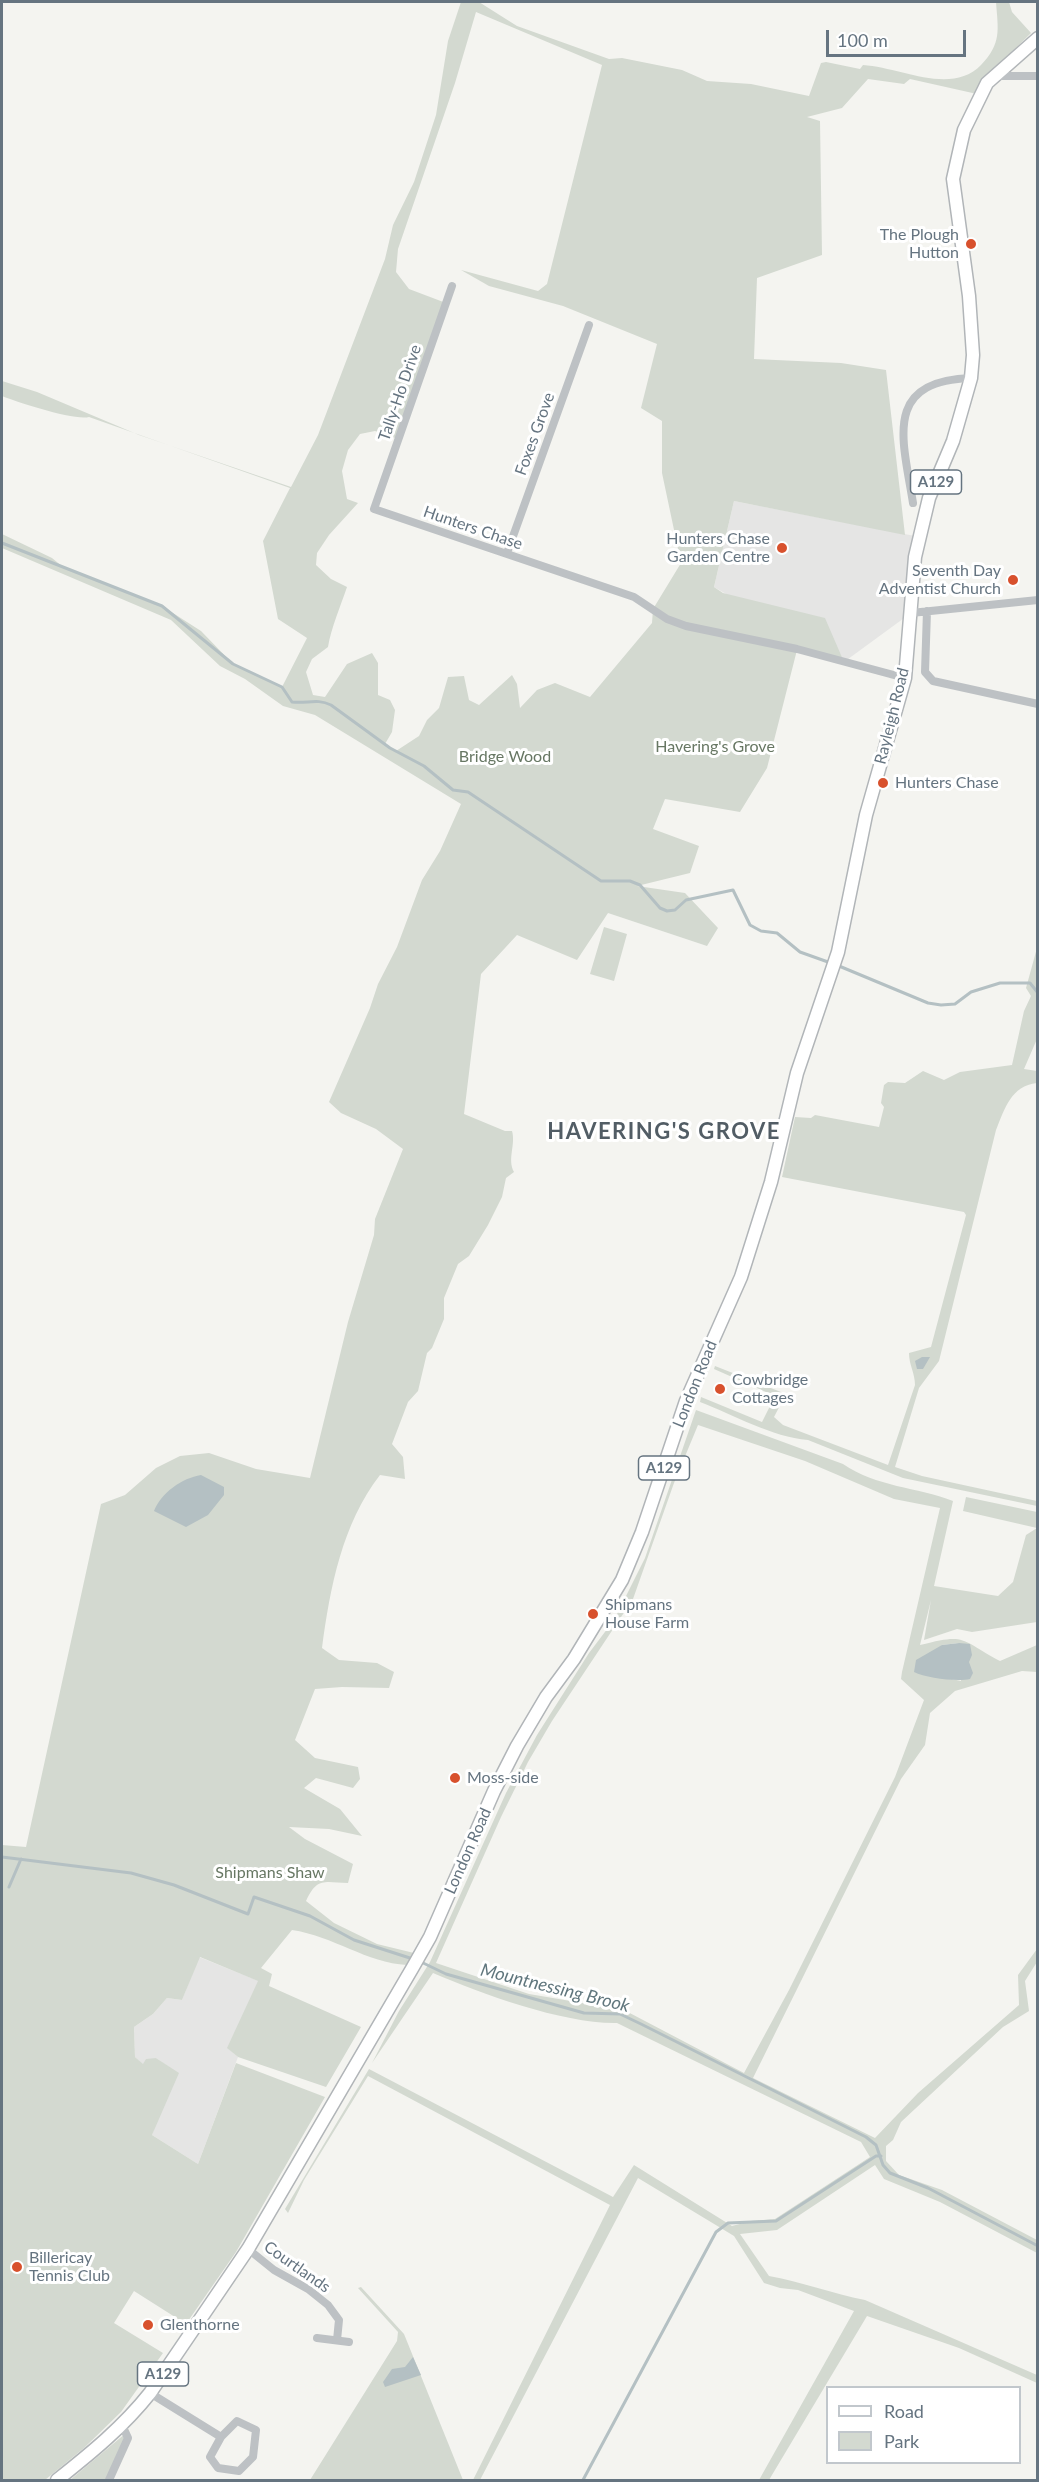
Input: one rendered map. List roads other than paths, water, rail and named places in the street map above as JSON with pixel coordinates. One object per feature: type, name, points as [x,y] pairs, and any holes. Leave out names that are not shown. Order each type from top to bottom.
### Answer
[{"type":"main road","name":"Rayleigh Road","points":[[838,952],[866,815],[905,678],[915,557],[929,498],[953,441],[971,378],[973,355],[969,296],[953,179],[964,130],[987,83],[1038,38]]},
{"type":"main road","name":"London Road","points":[[248,2249],[420,1955],[518,1746],[546,1696],[610,1602],[630,1565],[686,1401],[741,1276],[771,1182],[797,1073],[838,952]]},
{"type":"main road","name":"A129","points":[[57,2481],[122,2425],[150,2393],[248,2249]]},
{"type":"street","points":[[994,76],[1038,76]]},
{"type":"street","name":"Tally-Ho Drive","points":[[374,509],[452,286]]},
{"type":"street","name":"Foxes Grove","points":[[507,553],[589,324]]},
{"type":"street","points":[[913,503],[902,423],[909,404],[934,383],[947,378],[971,378]]},
{"type":"street","name":"Hunters Chase","points":[[374,509],[634,597],[667,619],[686,626],[797,649],[905,678]]},
{"type":"street","points":[[911,613],[1038,600]]},
{"type":"street","name":"Rayleigh Road","points":[[927,611],[925,672],[933,681],[1038,704]]},
{"type":"street","name":"Courtlands","points":[[248,2249],[328,2305],[339,2320],[337,2340]]},
{"type":"street","points":[[317,2338],[349,2342]]},
{"type":"street","points":[[150,2393],[221,2437]]},
{"type":"street","points":[[237,2421],[256,2430],[253,2457],[239,2471],[218,2468],[210,2457],[221,2437],[237,2421]]},
{"type":"street","points":[[109,2481],[128,2438],[122,2425]]},
{"type":"waterway","points":[[2,543],[162,606],[233,664],[282,687],[292,702],[321,702],[331,705],[390,748],[424,766],[453,790],[468,792],[601,881],[630,881],[640,885],[660,908],[667,911],[675,910],[686,900],[733,890],[750,925],[761,931],[777,933],[800,952],[828,962]]},
{"type":"waterway","points":[[839,966],[928,1003],[941,1005],[955,1004],[971,992],[1000,983],[1030,983],[1038,993]]},
{"type":"waterway","name":"Mountnessing Brook","points":[[2,1857],[131,1873],[174,1885],[248,1914],[254,1897],[310,1916],[354,1940],[413,1959]]},
{"type":"waterway","points":[[9,1887],[21,1859]]},
{"type":"waterway","name":"Mountnessing Brook","points":[[419,1961],[446,1974],[584,2013],[620,2014],[866,2137],[876,2145],[883,2165],[890,2173],[928,2188],[1038,2246]]},
{"type":"waterway","points":[[583,2480],[716,2232],[728,2223],[776,2221],[876,2156],[881,2156]]},
{"type":"place","name":"The Plough Hutton","points":[[971,244]]},
{"type":"place","name":"Hunters Chase Garden Centre","points":[[782,548]]},
{"type":"place","name":"Seventh Day Adventist Church","points":[[1013,580]]},
{"type":"place","name":"Hunters Chase","points":[[883,783]]},
{"type":"place","name":"Cowbridge Cottages","points":[[720,1389]]},
{"type":"place","name":"Shipmans House Farm","points":[[593,1614]]},
{"type":"place","name":"Moss-side","points":[[455,1778]]},
{"type":"place","name":"Billericay Tennis Club","points":[[17,2267]]},
{"type":"place","name":"Glenthorne","points":[[148,2325]]},
{"type":"district","name":"HAVERING'S GROVE","points":[[664,1132]]},
{"type":"park label","name":"Havering's Grove","points":[[715,747]]},
{"type":"park label","name":"Bridge Wood","points":[[505,757]]},
{"type":"park label","name":"Shipmans Shaw","points":[[270,1873]]}]
